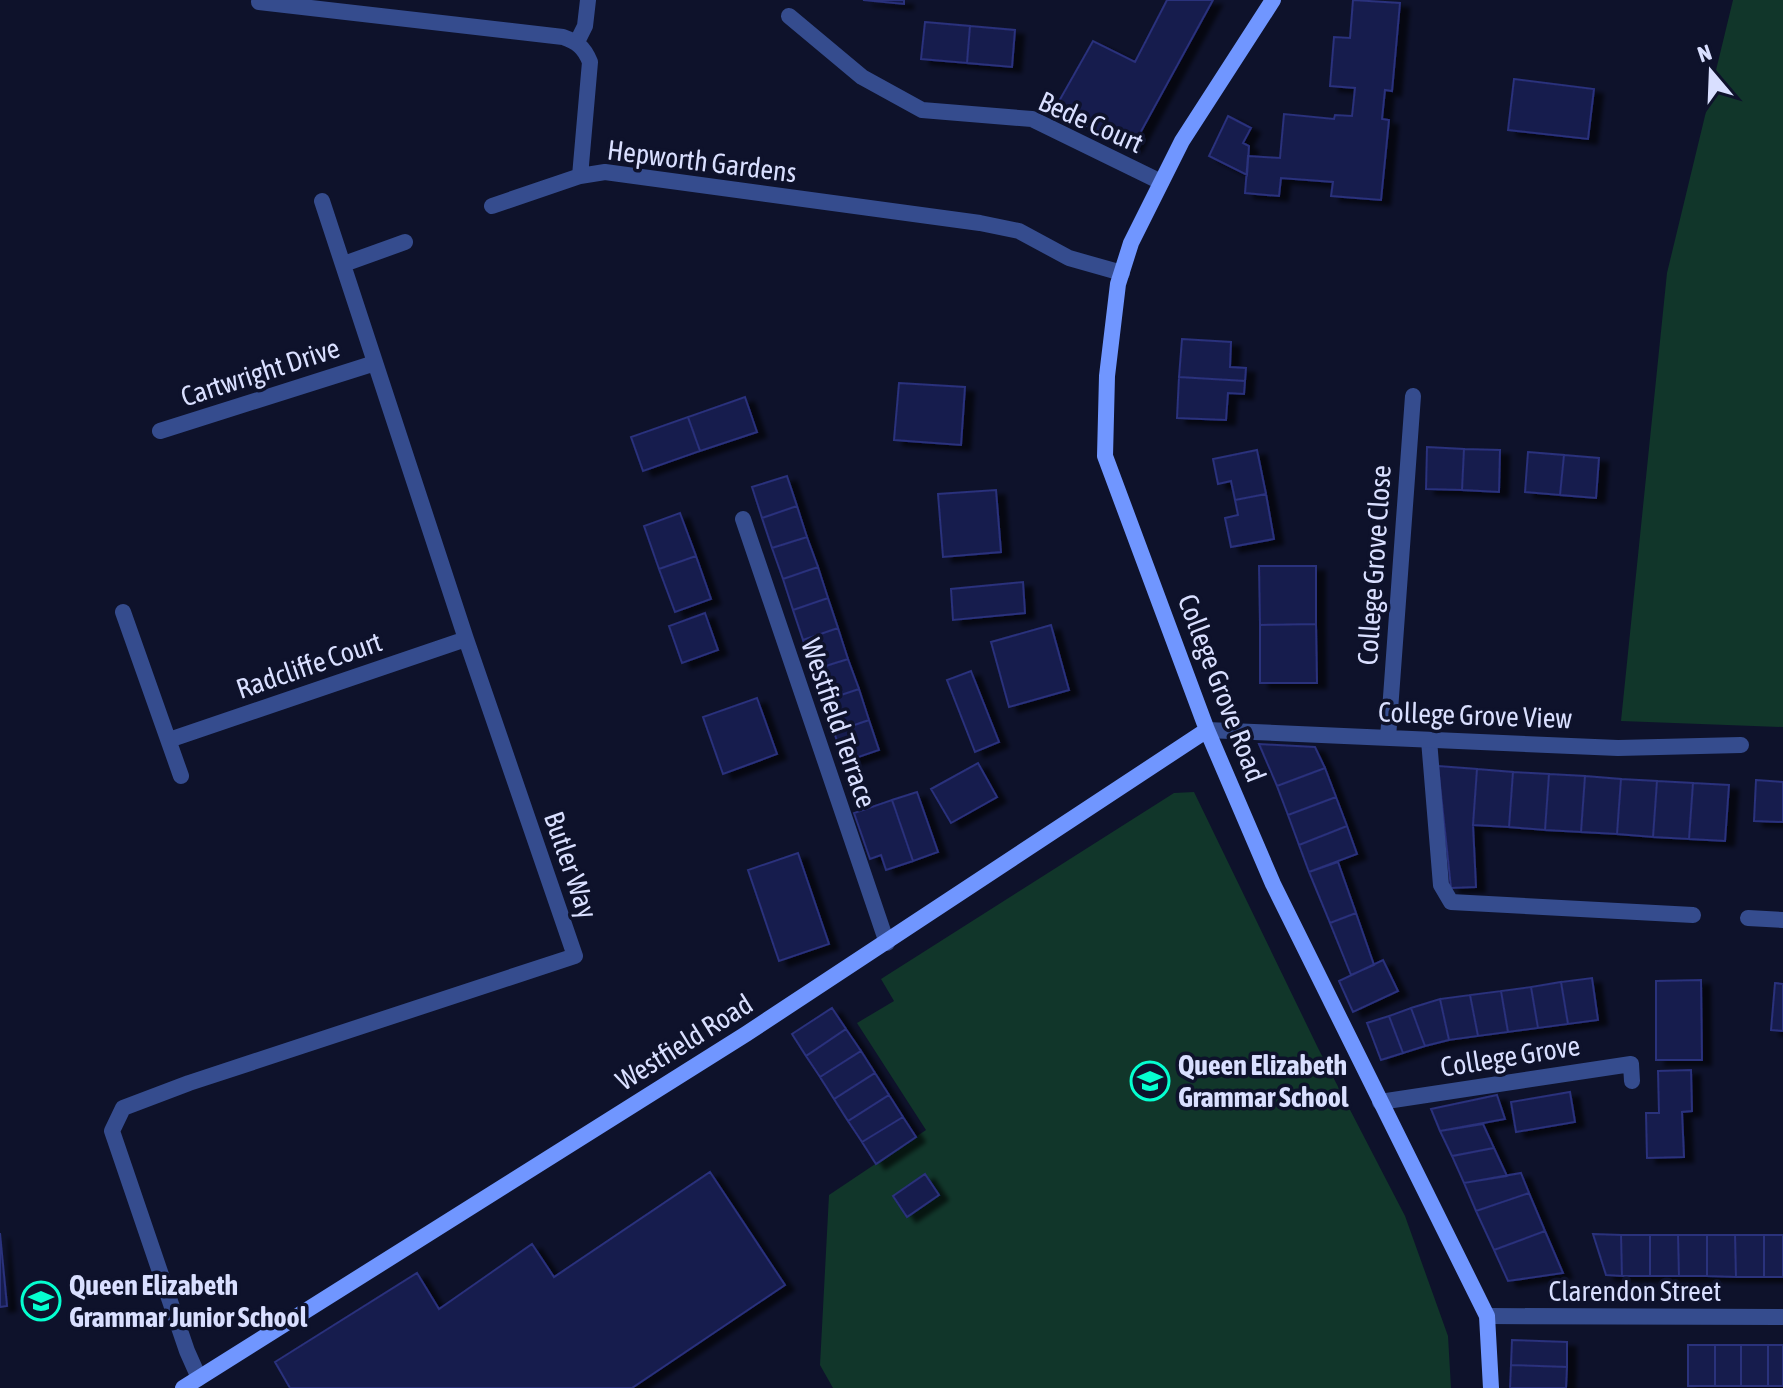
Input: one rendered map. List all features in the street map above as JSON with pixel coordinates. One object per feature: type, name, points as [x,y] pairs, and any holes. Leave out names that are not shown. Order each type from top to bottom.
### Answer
[{"type":"street","points":[[259,2],[563,37],[577,42],[585,26],[588,0]]},
{"type":"street","name":"College Grove Road","points":[[1273,0],[1182,141],[1131,243],[1122,273],[1107,376],[1105,456],[1207,730],[1273,884],[1487,1316],[1491,1388]]},
{"type":"street","name":"Bede Court","points":[[789,16],[862,77],[922,110],[1032,119],[1161,182]]},
{"type":"street","name":"Hepworth Gardens","points":[[577,42],[586,50],[590,62],[580,176],[605,172],[980,223],[1019,231],[1069,258],[1122,273]]},
{"type":"street","points":[[492,206],[580,176]]},
{"type":"street","name":"Butler Way","points":[[199,1378],[112,1131],[123,1108],[189,1083],[575,956],[466,639],[322,201]]},
{"type":"street","points":[[344,264],[405,242]]},
{"type":"street","name":"Cartwright Drive","points":[[160,431],[375,363]]},
{"type":"street","name":"College Grove Close","points":[[1388,738],[1413,396]]},
{"type":"street","name":"Westfield Terrace","points":[[743,519],[887,943]]},
{"type":"street","points":[[123,612],[181,776]]},
{"type":"street","name":"Radcliffe Court","points":[[169,740],[466,639]]},
{"type":"street","name":"College Grove View","points":[[1207,730],[1618,748],[1741,745]]},
{"type":"street","name":"Westfield Road","points":[[183,1388],[887,943],[1207,730]]},
{"type":"street","points":[[1429,740],[1441,885],[1451,902],[1693,915]]},
{"type":"street","points":[[1748,918],[1783,920]]},
{"type":"street","name":"College Grove","points":[[1380,1102],[1631,1064],[1632,1081]]},
{"type":"street","name":"Clarendon Street","points":[[1487,1316],[1783,1317]]},
{"type":"green space","points":[[1733,0],[1783,0],[1783,727],[1621,721],[1667,273]]},
{"type":"green space","name":"Queen Elizabeth Grammar School","points":[[1194,792],[1318,1048],[1405,1216],[1448,1336],[1451,1388],[833,1388],[820,1365],[829,1195],[926,1130],[857,1023],[894,1001],[881,979],[1174,793]]},
{"type":"building","points":[[863,0],[904,0],[904,4]]},
{"type":"building","points":[[1167,0],[1213,0],[1132,148],[1054,110],[1093,41],[1135,62]]},
{"type":"building","points":[[1353,0],[1400,3],[1392,91],[1385,90],[1382,119],[1389,120],[1381,200],[1331,196],[1333,182],[1281,178],[1279,196],[1245,193],[1248,156],[1280,158],[1284,114],[1334,119],[1335,115],[1352,116],[1355,88],[1330,86],[1334,37],[1350,38]]},
{"type":"building","points":[[925,22],[970,26],[967,63],[921,59]]},
{"type":"building","points":[[970,26],[1015,30],[1012,67],[967,63]]},
{"type":"building","points":[[1514,79],[1594,89],[1588,139],[1508,130]]},
{"type":"building","points":[[1228,116],[1251,128],[1243,143],[1249,146],[1247,175],[1209,156]]},
{"type":"building","points":[[1182,339],[1231,342],[1230,367],[1246,368],[1245,381],[1179,377]]},
{"type":"building","points":[[1179,377],[1245,381],[1244,394],[1228,393],[1226,420],[1177,418]]},
{"type":"building","points":[[899,383],[965,387],[961,445],[894,440]]},
{"type":"building","points":[[745,397],[757,432],[700,451],[688,417]]},
{"type":"building","points":[[688,417],[700,451],[643,471],[631,437]]},
{"type":"building","points":[[1427,447],[1464,449],[1462,490],[1426,489]]},
{"type":"building","points":[[1464,449],[1500,450],[1499,492],[1462,490]]},
{"type":"building","points":[[1257,450],[1266,494],[1235,500],[1231,481],[1218,484],[1213,459]]},
{"type":"building","points":[[1528,452],[1564,455],[1560,495],[1525,492]]},
{"type":"building","points":[[1564,455],[1599,458],[1596,498],[1560,495]]},
{"type":"building","points":[[787,476],[797,506],[762,518],[752,487]]},
{"type":"building","points":[[996,490],[1001,552],[943,557],[938,494]]},
{"type":"building","points":[[1266,494],[1274,539],[1231,547],[1225,518],[1238,515],[1235,500]]},
{"type":"building","points":[[797,506],[807,537],[772,548],[762,518]]},
{"type":"building","points":[[680,513],[696,556],[659,569],[644,526]]},
{"type":"building","points":[[807,537],[818,567],[783,579],[772,548]]},
{"type":"building","points":[[696,556],[711,599],[675,612],[659,569]]},
{"type":"building","points":[[1259,566],[1316,566],[1316,624],[1260,625]]},
{"type":"building","points":[[818,567],[828,598],[793,610],[783,579]]},
{"type":"building","points":[[1023,582],[1025,613],[953,620],[951,589]]},
{"type":"building","points":[[828,598],[838,628],[803,640],[793,610]]},
{"type":"building","points":[[705,613],[718,650],[682,663],[669,626]]},
{"type":"building","points":[[1316,624],[1317,683],[1260,683],[1260,625]]},
{"type":"building","points":[[1051,625],[1069,690],[1009,707],[991,642]]},
{"type":"building","points":[[838,628],[848,659],[813,670],[803,640]]},
{"type":"building","points":[[848,659],[859,689],[823,701],[813,670]]},
{"type":"building","points":[[971,671],[999,742],[975,752],[947,680]]},
{"type":"building","points":[[859,689],[869,720],[834,732],[823,701]]},
{"type":"building","points":[[757,698],[777,754],[723,774],[703,717]]},
{"type":"building","points":[[869,720],[879,750],[844,762],[834,732]]},
{"type":"building","points":[[1259,744],[1315,747],[1325,768],[1277,786]]},
{"type":"building","points":[[978,763],[997,797],[951,823],[931,789]]},
{"type":"building","points":[[1438,766],[1477,769],[1473,825],[1476,887],[1451,888]]},
{"type":"building","points":[[1325,768],[1336,797],[1288,815],[1277,786]]},
{"type":"building","points":[[1477,769],[1513,772],[1509,827],[1473,825]]},
{"type":"building","points":[[1513,772],[1549,774],[1545,830],[1509,827]]},
{"type":"building","points":[[1549,774],[1585,776],[1581,832],[1545,830]]},
{"type":"building","points":[[1585,776],[1621,779],[1617,834],[1581,832]]},
{"type":"building","points":[[1621,779],[1657,781],[1653,837],[1617,834]]},
{"type":"building","points":[[1756,780],[1783,782],[1783,822],[1754,821]]},
{"type":"building","points":[[1657,781],[1693,783],[1689,839],[1653,837]]},
{"type":"building","points":[[1693,783],[1729,785],[1725,841],[1689,839]]},
{"type":"building","points":[[917,792],[938,852],[913,861],[892,800]]},
{"type":"building","points":[[1336,797],[1347,826],[1299,845],[1288,815]]},
{"type":"building","points":[[892,800],[913,861],[886,870],[881,855],[870,859],[854,813]]},
{"type":"building","points":[[1347,826],[1357,854],[1309,872],[1299,845]]},
{"type":"building","points":[[798,853],[829,944],[779,961],[748,870]]},
{"type":"building","points":[[1338,862],[1356,913],[1330,923],[1309,872]]},
{"type":"building","points":[[1356,913],[1374,965],[1351,975],[1330,923]]},
{"type":"building","points":[[1383,960],[1398,991],[1353,1012],[1339,981]]},
{"type":"building","points":[[1592,978],[1598,1020],[1568,1024],[1561,982]]},
{"type":"building","points":[[1701,980],[1702,1060],[1656,1060],[1656,981]]},
{"type":"building","points":[[1561,982],[1568,1024],[1538,1028],[1531,987]]},
{"type":"building","points":[[1775,983],[1783,984],[1783,1031],[1771,1030]]},
{"type":"building","points":[[1531,987],[1538,1028],[1508,1032],[1501,991]]},
{"type":"building","points":[[1501,991],[1508,1032],[1478,1036],[1470,995]]},
{"type":"building","points":[[1470,995],[1478,1036],[1449,1040],[1440,999]]},
{"type":"building","points":[[1440,999],[1449,1040],[1425,1046],[1411,1008]]},
{"type":"building","points":[[832,1008],[846,1029],[806,1056],[792,1034]]},
{"type":"building","points":[[1411,1008],[1425,1046],[1403,1053],[1389,1016]]},
{"type":"building","points":[[1389,1016],[1403,1053],[1381,1060],[1367,1023]]},
{"type":"building","points":[[846,1029],[861,1051],[820,1077],[806,1056]]},
{"type":"building","points":[[861,1051],[875,1073],[834,1099],[820,1077]]},
{"type":"building","points":[[1691,1070],[1692,1111],[1682,1112],[1684,1157],[1647,1158],[1646,1113],[1659,1113],[1658,1071]]},
{"type":"building","points":[[875,1073],[889,1095],[848,1121],[834,1099]]},
{"type":"building","points":[[1570,1092],[1575,1122],[1516,1132],[1511,1102]]},
{"type":"building","points":[[889,1095],[903,1117],[862,1142],[848,1121]]},
{"type":"building","points":[[1497,1095],[1505,1119],[1440,1131],[1431,1109]]},
{"type":"building","points":[[903,1117],[916,1137],[876,1164],[862,1142]]},
{"type":"building","points":[[1483,1124],[1494,1148],[1452,1156],[1440,1131]]},
{"type":"building","points":[[1494,1148],[1507,1176],[1464,1183],[1452,1156]]},
{"type":"building","points":[[710,1172],[785,1285],[632,1388],[290,1388],[275,1362],[417,1273],[439,1309],[532,1244],[554,1277]]},
{"type":"building","points":[[1521,1173],[1529,1193],[1476,1211],[1464,1183]]},
{"type":"building","points":[[925,1174],[939,1195],[907,1217],[893,1196]]},
{"type":"building","points":[[1529,1193],[1545,1231],[1494,1250],[1476,1211]]},
{"type":"building","points":[[1545,1231],[1563,1273],[1508,1281],[1494,1250]]},
{"type":"building","points":[[0,1233],[7,1306],[0,1307]]},
{"type":"building","points":[[1593,1234],[1621,1235],[1622,1276],[1606,1275]]},
{"type":"building","points":[[1621,1235],[1650,1235],[1650,1276],[1622,1276]]},
{"type":"building","points":[[1650,1235],[1678,1235],[1679,1276],[1650,1276]]},
{"type":"building","points":[[1678,1235],[1707,1235],[1707,1276],[1679,1276]]},
{"type":"building","points":[[1707,1235],[1735,1235],[1736,1277],[1707,1276]]},
{"type":"building","points":[[1735,1235],[1764,1235],[1764,1277],[1736,1277]]},
{"type":"building","points":[[1764,1235],[1783,1235],[1783,1277],[1764,1277]]},
{"type":"building","points":[[1512,1340],[1567,1342],[1567,1367],[1511,1365]]},
{"type":"building","points":[[1688,1345],[1715,1345],[1715,1386],[1688,1386]]},
{"type":"building","points":[[1715,1345],[1741,1345],[1741,1386],[1715,1386]]},
{"type":"building","points":[[1741,1345],[1768,1345],[1768,1386],[1741,1386]]},
{"type":"building","points":[[1768,1345],[1783,1345],[1783,1386],[1768,1386]]},
{"type":"building","points":[[1511,1365],[1567,1367],[1566,1388],[1510,1388]]},
{"type":"place","name":"Queen Elizabeth Grammar School","points":[[1150,1081]]},
{"type":"place","name":"Queen Elizabeth Grammar Junior School","points":[[41,1301]]}]
